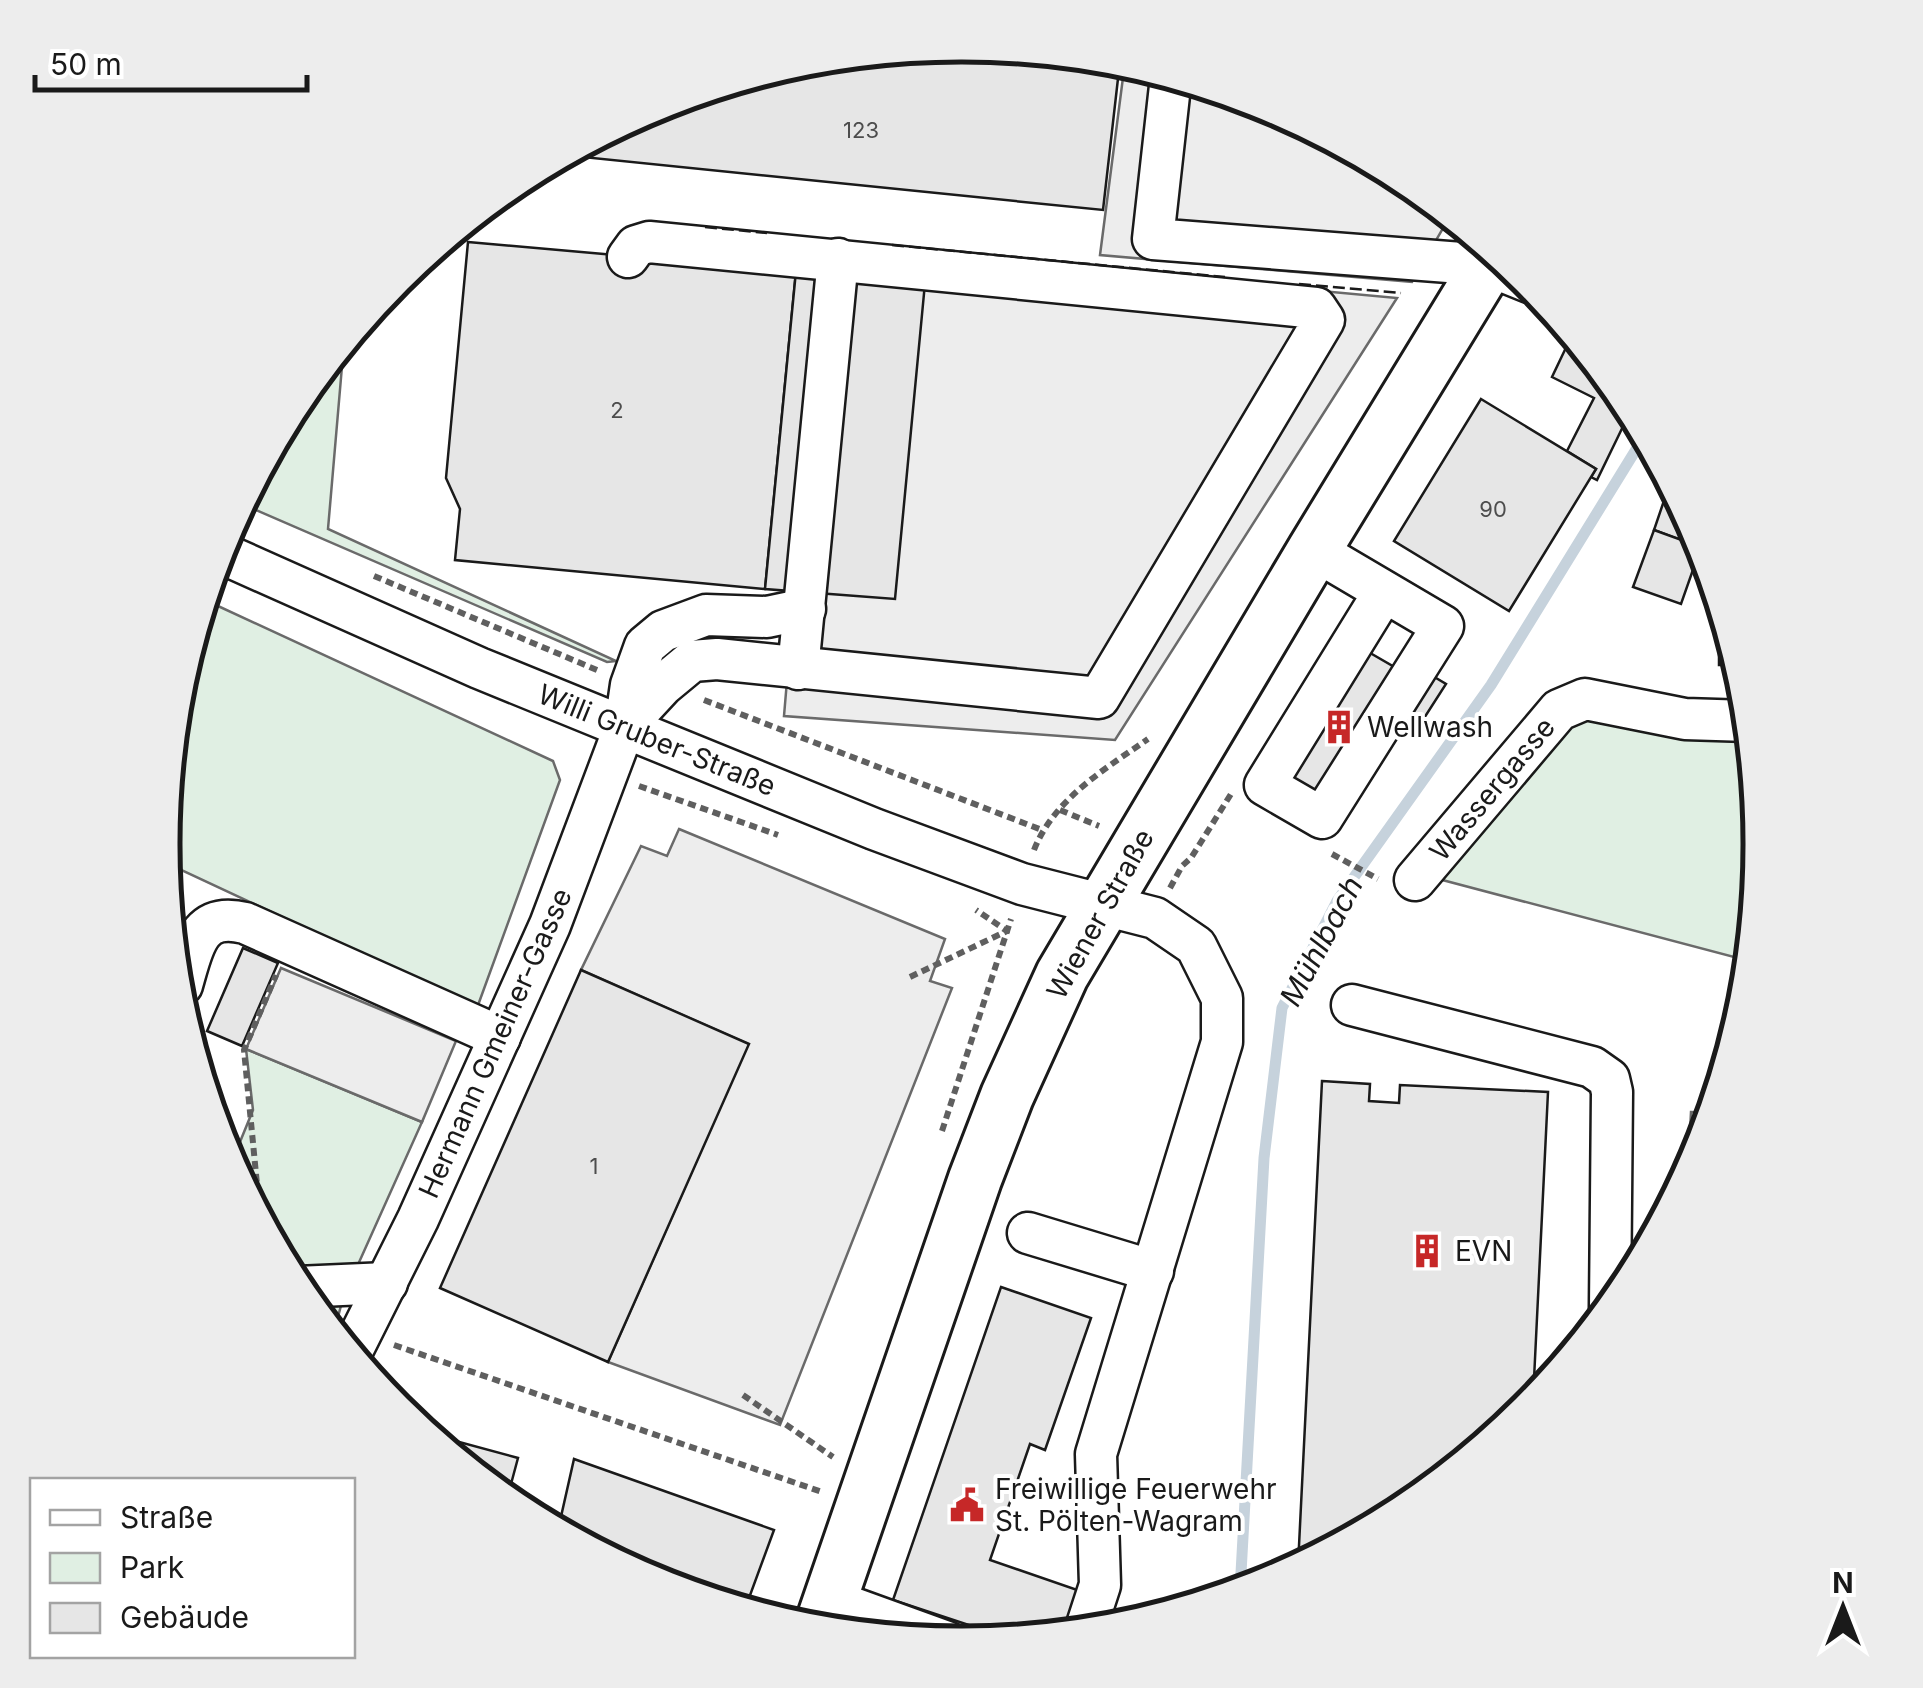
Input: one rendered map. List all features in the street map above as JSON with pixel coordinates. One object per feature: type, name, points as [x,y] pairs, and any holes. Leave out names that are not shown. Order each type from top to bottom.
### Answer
[{"type":"main road","name":"Wiener Straße","points":[[826,1613],[1007,1096],[1062,975],[1314,550],[1498,276]]},
{"type":"street","points":[[1169,91],[1154,239],[1487,266]]},
{"type":"street","points":[[624,726],[692,661],[717,659],[1099,698],[1323,325],[1323,315],[1316,308],[838,260],[649,242],[636,246],[628,257]]},
{"type":"street","points":[[1253,302],[1256,248]]},
{"type":"street","points":[[798,669],[838,260]]},
{"type":"street","points":[[1314,550],[1443,626],[1322,818],[1266,785],[1384,592]]},
{"type":"street","name":"Willi Gruber-Straße","points":[[234,559],[480,668],[858,822],[1022,884],[1155,918],[1196,946],[1222,998],[1222,1042],[1096,1454],[1100,1585],[1090,1614]]},
{"type":"street","points":[[624,726],[631,685],[645,646],[662,631],[706,615],[767,617],[805,609]]},
{"type":"street","name":"Wassergasse","points":[[1399,880],[1558,710],[1573,702],[1585,698],[1686,719],[1733,721]]},
{"type":"street","name":"Hermann Gmeiner-Gasse","points":[[358,1340],[550,926],[624,726]]},
{"type":"street","points":[[189,961],[204,929],[214,922],[228,919],[245,923],[500,1037]]},
{"type":"street","points":[[1352,1005],[1592,1067],[1609,1079],[1610,1279]]},
{"type":"street","points":[[1028,1233],[1152,1271]]},
{"type":"street","points":[[318,1286],[387,1284]]},
{"type":"path","points":[[1338,858],[1399,880]]},
{"type":"path","points":[[910,977],[1007,932]]},
{"type":"path","points":[[257,1181],[244,1050],[278,968]]},
{"type":"path","points":[[363,1346],[823,1493]]},
{"type":"path","points":[[744,1395],[834,1458]]},
{"type":"green space","points":[[342,367],[328,529],[616,661],[607,662],[255,510],[285,453]]},
{"type":"green space","points":[[217,606],[553,761],[560,780],[477,1008],[181,870],[187,742],[195,692]]},
{"type":"green space","points":[[1585,715],[1735,735],[1743,844],[1734,957],[1431,877],[1564,722]]},
{"type":"green space","points":[[246,1049],[422,1122],[338,1316],[285,1235],[239,1144],[253,1110]]},
{"type":"shaded area","points":[[1123,80],[1213,104],[1307,143],[1396,194],[1443,229],[1412,282],[1100,255]]},
{"type":"shaded area","points":[[849,247],[1397,298],[1115,740],[784,716],[794,598]]},
{"type":"shaded area","points":[[679,829],[945,939],[930,981],[952,988],[780,1425],[608,1362],[748,1044],[581,970],[641,846],[667,856]]},
{"type":"shaded area","points":[[281,968],[456,1041],[422,1122],[246,1049]]},
{"type":"building","points":[[962,62],[1064,69],[1118,79],[1103,210],[589,158],[710,104],[809,78],[859,69]]},
{"type":"building","points":[[468,242],[796,271],[765,589],[455,560],[460,509],[446,478]]},
{"type":"building","points":[[796,271],[925,283],[895,599],[765,589]]},
{"type":"building","points":[[1566,349],[1622,428],[1597,480],[1591,477],[1596,469],[1567,451],[1594,398],[1552,377]]},
{"type":"building","points":[[1481,399],[1596,469],[1509,611],[1394,541]]},
{"type":"building","points":[[1664,502],[1682,541],[1654,530]]},
{"type":"building","points":[[1654,530],[1682,540],[1693,569],[1681,604],[1633,587]]},
{"type":"building","name":"Wellwash","points":[[1365,650],[1396,668],[1312,804],[1281,786]]},
{"type":"building","points":[[1431,675],[1446,684],[1419,726],[1404,717]]},
{"type":"building","points":[[243,948],[278,963],[242,1046],[207,1031]]},
{"type":"building","points":[[581,970],[749,1044],[608,1362],[440,1288]]},
{"type":"building","name":"EVN","points":[[1322,1081],[1370,1084],[1369,1101],[1399,1103],[1400,1085],[1548,1092],[1534,1375],[1477,1432],[1437,1464],[1352,1521],[1299,1549]]},
{"type":"building","name":"Freiwillige Feuerwehr St. Pölten-Wagram","points":[[1001,1287],[1091,1318],[1045,1450],[1030,1444],[990,1560],[1086,1593],[1078,1617],[971,1626],[893,1600]]},
{"type":"building","points":[[458,1442],[518,1458],[511,1483]]},
{"type":"building","points":[[574,1459],[774,1530],[750,1596],[662,1566],[561,1515]]},
{"type":"waterway","name":"Mühlbach","points":[[1241,1574],[1264,1158],[1282,1008],[1337,901],[1491,685],[1636,450]]},
{"type":"fence","points":[[705,227],[767,233]]},
{"type":"fence","points":[[892,245],[1225,277]]},
{"type":"fence","points":[[1299,284],[1401,293]]},
{"type":"place","name":"Wellwash","points":[[1339,727]]},
{"type":"place","name":"EVN","points":[[1427,1251]]},
{"type":"place","name":"Freiwillige Feuerwehr St. Pölten-Wagram","points":[[967,1505]]}]
